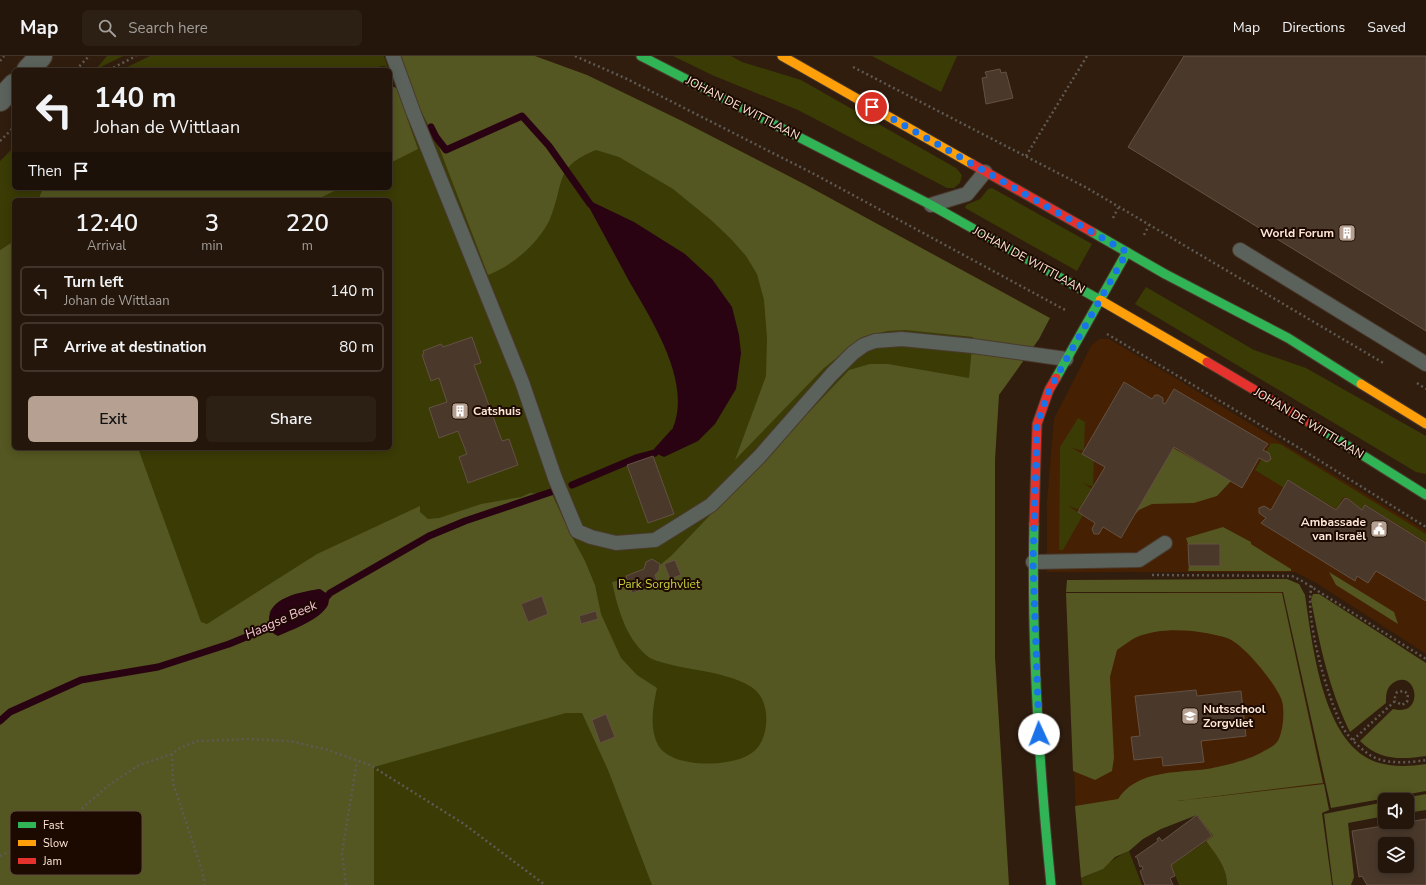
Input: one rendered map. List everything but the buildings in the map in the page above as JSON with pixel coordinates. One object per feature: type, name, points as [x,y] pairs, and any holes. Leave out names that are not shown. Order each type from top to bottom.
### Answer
[{"type":"main road","name":"JOHAN DE WITTLAAN","points":[[641,56],[930,205],[1099,300],[1305,419],[1426,495]]},
{"type":"main road","points":[[782,56],[1164,274],[1288,338],[1426,424]]},
{"type":"main road","points":[[1051,885],[1040,763],[1033,576],[1037,424],[1049,390],[1127,252]]},
{"type":"street","points":[[30,68],[41,56]]},
{"type":"street","points":[[0,100],[12,87]]},
{"type":"lane","points":[[393,56],[414,114],[522,382],[555,478],[577,531],[591,537],[616,543],[655,540],[711,505],[760,456],[832,374],[864,345],[875,341],[902,339],[934,342],[973,346],[1066,360]]},
{"type":"lane","points":[[930,205],[968,194],[985,172]]},
{"type":"lane","points":[[1240,250],[1426,364]]},
{"type":"lane","points":[[1033,562],[1139,560],[1165,543]]},
{"type":"path","points":[[0,61],[4,56]]},
{"type":"path","points":[[78,68],[89,56]]},
{"type":"path","points":[[113,68],[136,56]]},
{"type":"path","points":[[576,56],[648,89],[816,175],[1063,308]]},
{"type":"path","points":[[1026,156],[1087,56]]},
{"type":"path","points":[[852,67],[1087,188],[1118,208],[1392,368]]},
{"type":"path","points":[[0,141],[12,129]]},
{"type":"path","points":[[1086,323],[1301,450],[1426,527]]},
{"type":"path","points":[[1412,380],[1426,389]]},
{"type":"path","points":[[1151,575],[1292,576],[1312,586],[1426,659]]},
{"type":"path","points":[[1312,586],[1308,596],[1324,678],[1342,725],[1353,740],[1367,754],[1391,762],[1412,763],[1426,760]]},
{"type":"path","points":[[1404,691],[1408,694],[1407,702],[1402,705],[1396,701],[1395,697],[1397,692],[1404,691]]},
{"type":"path","points":[[1353,740],[1396,701]]},
{"type":"path","points":[[79,811],[109,785],[139,765],[172,754],[180,748],[197,741],[251,739],[290,741],[328,750],[370,765],[464,824],[545,885]]},
{"type":"path","points":[[172,754],[173,783],[202,870],[205,885]]},
{"type":"path","points":[[346,885],[342,853],[357,761]]},
{"type":"path","points":[[0,856],[10,851]]},
{"type":"shaded area","points":[[1099,339],[1109,339],[1426,531],[1426,654],[1318,584],[1295,572],[1047,572],[1047,502],[1054,419],[1091,346]]},
{"type":"shaded area","name":"Nutsschool Zorgvliet","points":[[1282,592],[1324,784],[1076,813],[1066,593]]},
{"type":"green space","points":[[107,56],[123,56],[99,68],[97,68]]},
{"type":"green space","points":[[150,56],[384,56],[388,68],[384,66],[372,68],[125,68]]},
{"type":"green space","name":"Park Sorghvliet","points":[[400,56],[535,56],[587,75],[682,121],[806,185],[1050,318],[1039,339],[999,395],[995,460],[995,657],[1009,885],[652,885],[608,770],[582,713],[566,713],[374,767],[374,885],[0,885],[0,250],[12,242],[12,450],[139,450],[201,622],[207,624],[317,554],[420,506],[420,512],[428,519],[439,518],[481,504],[521,497],[530,493],[541,494],[542,496],[551,492],[585,561],[595,585],[601,614],[621,658],[637,675],[657,688],[653,710],[653,731],[658,745],[665,753],[676,758],[703,764],[732,761],[744,757],[756,750],[764,736],[765,729],[766,712],[762,699],[756,691],[746,684],[734,679],[656,661],[648,657],[639,648],[623,622],[612,582],[650,573],[671,556],[849,370],[870,364],[888,364],[969,378],[973,337],[906,330],[887,331],[863,337],[824,368],[735,460],[766,376],[767,338],[764,300],[757,274],[746,256],[731,239],[711,220],[673,189],[619,157],[596,150],[582,156],[567,170],[562,178],[555,207],[550,219],[539,237],[515,260],[488,275],[437,142],[421,111],[407,118],[418,149],[392,162],[392,87],[397,88],[404,67]],"holes":[[[320,589],[327,594],[269,613],[278,602],[292,596]]]},
{"type":"green space","points":[[673,56],[731,56],[742,62],[801,80],[956,168],[962,175],[960,183],[954,188],[947,188],[798,110],[712,75]]},
{"type":"green space","points":[[872,56],[957,56],[941,92]]},
{"type":"green space","name":"Park Sorghvliet","points":[[489,79],[976,306],[978,885],[0,885],[14,450],[392,450],[392,198],[243,198],[259,190],[392,190],[392,125]]},
{"type":"green space","points":[[12,149],[12,190],[42,190],[39,198],[12,198],[12,242],[0,250],[0,161]]},
{"type":"green space","points":[[992,188],[1092,244],[1077,271],[965,208],[966,205],[980,199],[988,189]]},
{"type":"green space","points":[[42,190],[336,190],[320,198],[39,198]]},
{"type":"green space","points":[[1146,287],[1254,350],[1306,368],[1426,436],[1426,474],[1416,472],[1135,304]]},
{"type":"green space","points":[[1078,418],[1085,422],[1084,451],[1072,448],[1094,460],[1093,487],[1083,483],[1092,489],[1080,510],[1068,506],[1083,515],[1063,550],[1059,550],[1060,447]]},
{"type":"green space","points":[[1163,442],[1231,481],[1217,496],[1194,503],[1152,504],[1139,510],[1126,524]]},
{"type":"green space","points":[[1271,443],[1280,444],[1426,534],[1426,542],[1366,505],[1362,510],[1347,497],[1343,498],[1336,509],[1288,480],[1284,488],[1255,470]]},
{"type":"green space","points":[[1223,527],[1251,542],[1251,544],[1291,569],[1291,571],[1188,571],[1189,566],[1220,566],[1220,544],[1188,544],[1186,538]]},
{"type":"green space","points":[[1329,572],[1394,612],[1398,624],[1336,585]]},
{"type":"green space","points":[[1287,579],[1299,584],[1305,595],[1315,659],[1321,683],[1328,705],[1338,726],[1349,743],[1371,760],[1394,766],[1426,764],[1426,791],[1414,793],[1378,793],[1378,800],[1331,808],[1283,592],[1066,592],[1067,580]]},
{"type":"green space","points":[[1066,593],[1282,593],[1323,783],[1177,801],[1324,784],[1329,810],[1322,813],[1332,885],[1227,885],[1227,879],[1223,867],[1206,841],[1213,836],[1197,815],[1161,829],[1143,839],[1129,851],[1115,857],[1103,869],[1081,878],[1075,806],[1118,799],[1126,790],[1146,778],[1170,773],[1213,768],[1258,754],[1277,742],[1282,728],[1283,710],[1282,701],[1279,694],[1267,675],[1259,665],[1234,641],[1216,635],[1182,630],[1159,631],[1134,638],[1117,650],[1110,677],[1114,758],[1112,771],[1095,780],[1073,771]]},
{"type":"green space","points":[[1313,594],[1319,594],[1426,663],[1426,756],[1407,758],[1390,757],[1375,752],[1360,741],[1393,709],[1403,710],[1410,706],[1414,701],[1414,693],[1408,682],[1401,680],[1393,683],[1387,692],[1386,703],[1350,732],[1336,700],[1326,667],[1311,600]]},
{"type":"green space","points":[[1426,794],[1426,810],[1414,812],[1414,796]]},
{"type":"green space","points":[[1378,803],[1378,817],[1348,823],[1354,877],[1351,885],[1333,885],[1324,814]]},
{"type":"green space","points":[[1206,841],[1223,867],[1227,879],[1227,885],[1179,885],[1171,865]]},
{"type":"green space","points":[[1129,851],[1142,885],[1082,885],[1081,878]]},
{"type":"water","points":[[584,198],[634,222],[685,254],[712,279],[732,307],[739,335],[741,353],[736,389],[715,424],[698,441],[664,457],[655,453],[670,434],[677,412],[677,390],[672,367],[663,343],[652,321]]},
{"type":"water","points":[[320,589],[327,594],[330,593],[328,605],[319,615],[306,624],[278,636],[272,632],[269,621],[270,613],[274,606],[287,597],[295,594]]},
{"type":"waterway","points":[[431,127],[436,137],[446,150],[522,116],[549,146],[590,204]]},
{"type":"waterway","name":"Haagse Beek","points":[[572,485],[636,458],[655,453],[673,433]]},
{"type":"waterway","name":"Haagse Beek","points":[[324,600],[330,593],[429,536],[465,521],[551,492]]},
{"type":"waterway","name":"Haagse Beek","points":[[0,721],[10,712],[81,680],[158,667],[229,644],[278,624]]},
{"type":"traffic: fast","points":[[641,56],[931,205],[1100,300]]},
{"type":"traffic: fast","points":[[1092,232],[1165,274],[1288,338],[1361,384]]},
{"type":"traffic: fast","points":[[1056,378],[1127,252]]},
{"type":"traffic: fast","points":[[1324,431],[1426,495]]},
{"type":"traffic: fast","points":[[1034,524],[1033,569],[1037,704],[1051,885]]},
{"type":"traffic: slow","points":[[782,56],[972,164]]},
{"type":"traffic: slow","points":[[1100,300],[1207,362]]},
{"type":"traffic: slow","points":[[1361,384],[1426,424]]},
{"type":"traffic: jam","points":[[972,164],[1092,232]]},
{"type":"traffic: jam","points":[[1207,362],[1324,431]]},
{"type":"traffic: jam","points":[[1034,524],[1037,424],[1049,390],[1056,378]]},
{"type":"place","name":"World Forum","points":[[1347,233]]},
{"type":"place","name":"Catshuis","points":[[460,411]]},
{"type":"place","name":"Ambassade van Israël","points":[[1379,529]]},
{"type":"place","name":"Nutsschool Zorgvliet","points":[[1190,716]]},
{"type":"route","points":[[872,107],[1127,252],[1049,390],[1037,424],[1033,562],[1039,734]]}]
